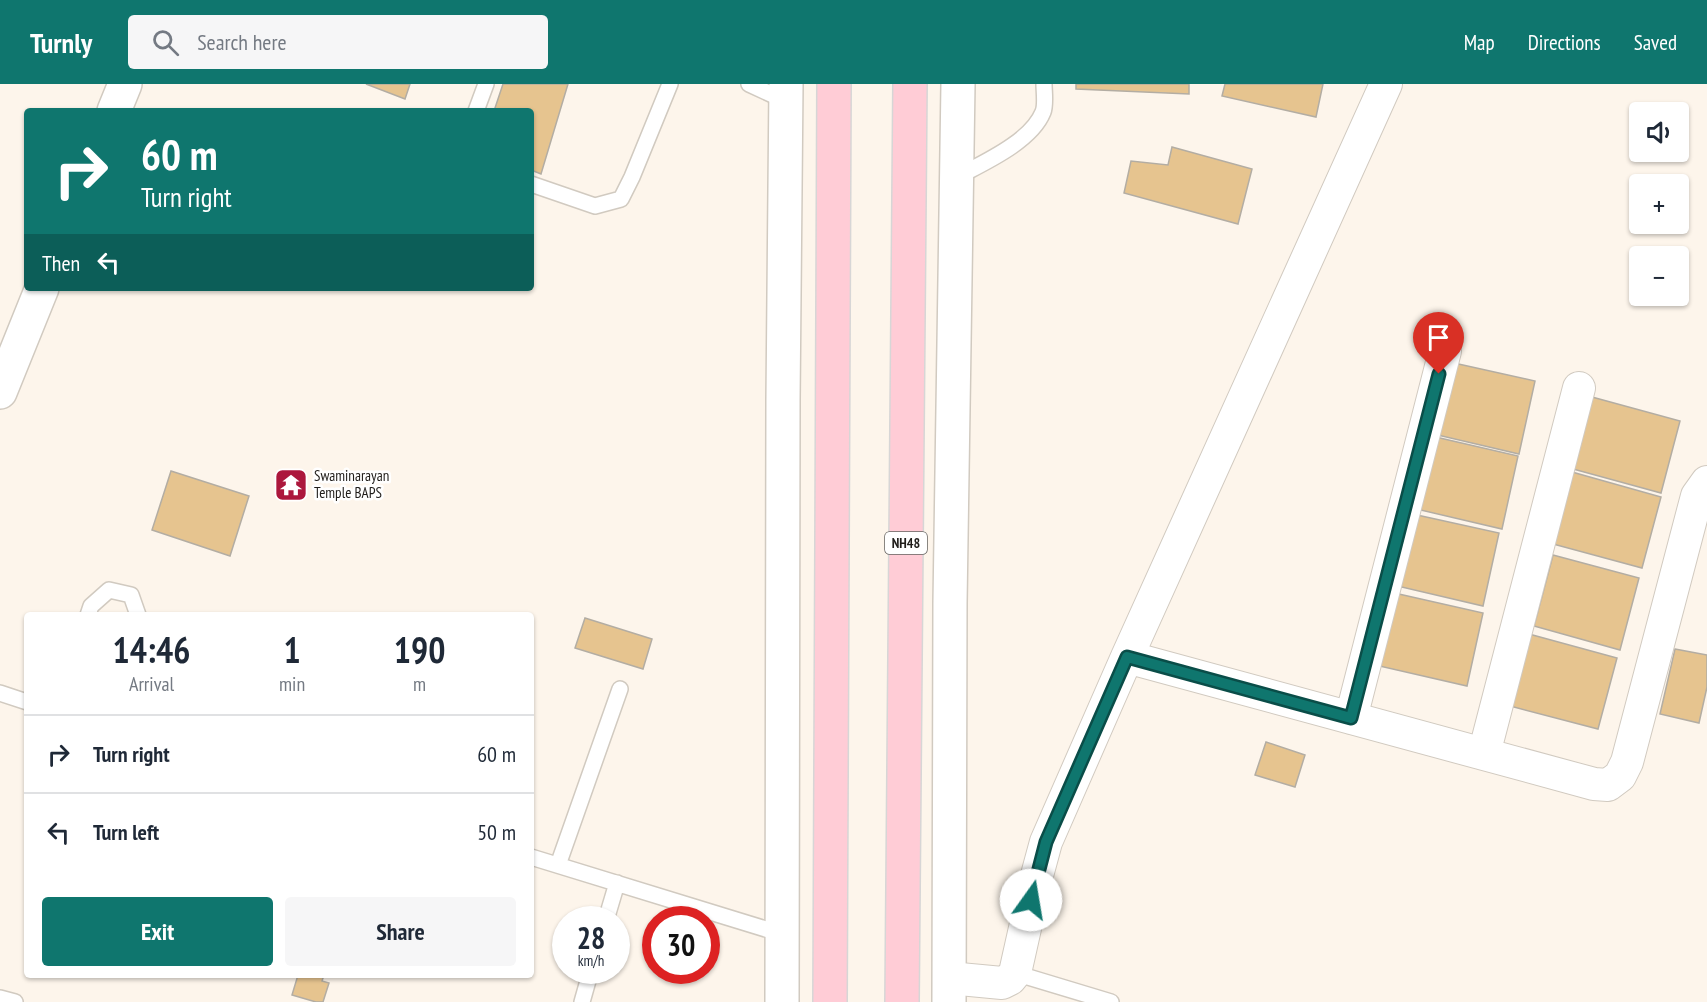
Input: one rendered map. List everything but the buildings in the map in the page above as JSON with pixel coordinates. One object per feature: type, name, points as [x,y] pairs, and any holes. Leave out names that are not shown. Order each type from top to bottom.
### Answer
[{"type":"highway","points":[[830,1002],[834,84]]},
{"type":"highway","name":"NH48","points":[[903,1002],[910,84]]},
{"type":"street","points":[[115,108],[125,84]]},
{"type":"street","points":[[958,84],[950,603],[949,990],[1002,983],[1015,973],[1046,842],[1127,657],[1386,84]]},
{"type":"street","points":[[782,1002],[786,93]]},
{"type":"street","points":[[0,392],[41,291]]},
{"type":"street","points":[[1351,718],[1445,351]]},
{"type":"street","points":[[1484,754],[1579,388]]},
{"type":"street","points":[[1127,657],[1594,784],[1608,785],[1620,776],[1627,762],[1697,496],[1707,482]]},
{"type":"lane","points":[[477,108],[486,84]]},
{"type":"lane","points":[[534,185],[595,206],[621,199],[670,84]]},
{"type":"lane","points":[[749,84],[786,93]]},
{"type":"lane","points":[[957,177],[1008,150],[1032,128],[1044,112],[1044,84]]},
{"type":"lane","points":[[89,612],[91,606],[109,590],[131,596],[137,612]]},
{"type":"lane","points":[[558,865],[620,689]]},
{"type":"lane","points":[[0,693],[24,701]]},
{"type":"lane","points":[[534,858],[782,934]]},
{"type":"lane","points":[[610,906],[616,883]]},
{"type":"lane","points":[[1015,973],[1111,1002]]},
{"type":"lane","points":[[582,1002],[587,984]]},
{"type":"lane","points":[[0,998],[15,1002]]},
{"type":"place","name":"Swaminarayan Temple BAPS","points":[[291,485]]},
{"type":"route","points":[[1031,900],[1046,842],[1127,657],[1351,718],[1439,374]]}]
